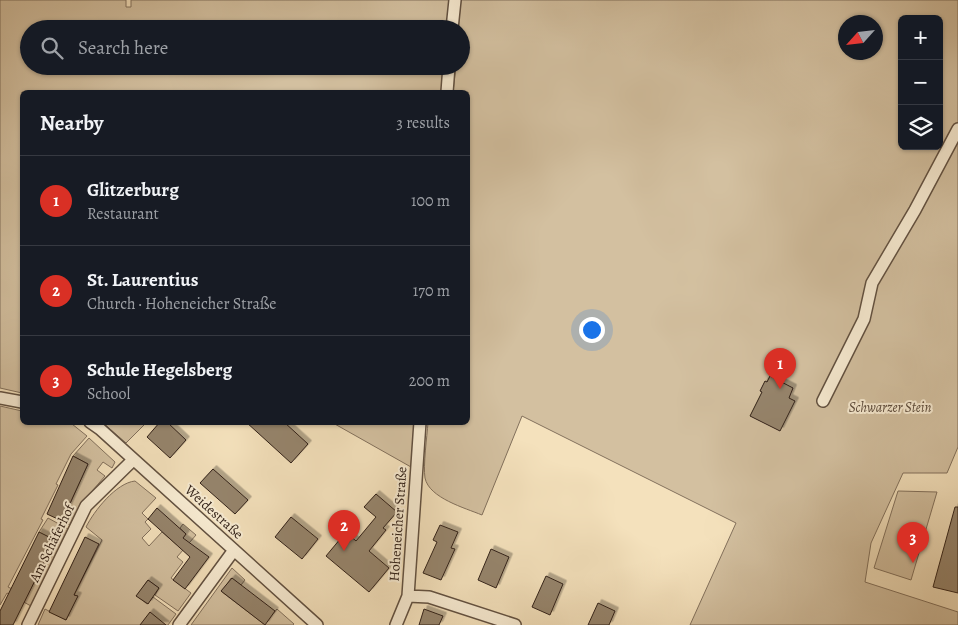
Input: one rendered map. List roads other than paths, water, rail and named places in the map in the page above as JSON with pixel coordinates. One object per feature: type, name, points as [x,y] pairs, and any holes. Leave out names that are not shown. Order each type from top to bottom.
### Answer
[{"type":"street","points":[[453,20],[455,0]]},
{"type":"street","points":[[447,90],[448,75]]},
{"type":"street","points":[[823,401],[864,319],[872,283],[915,210],[958,129]]},
{"type":"street","points":[[0,398],[20,402]]},
{"type":"street","name":"Weidestraße","points":[[93,425],[234,550],[313,624]]},
{"type":"street","name":"Hoheneicher Straße","points":[[396,625],[408,596],[420,425]]},
{"type":"street","name":"Am Schäferhof","points":[[28,625],[86,506],[133,460]]},
{"type":"street","points":[[179,625],[234,550]]},
{"type":"street","points":[[408,596],[429,598],[515,625]]},
{"type":"place","name":"Glitzerburg","points":[[780,389]]},
{"type":"place","name":"St. Laurentius","points":[[344,551]]},
{"type":"place","name":"Schule Hegelsberg","points":[[913,563]]},
{"type":"park label","name":"Schwarzer Stein","points":[[890,407]]}]
